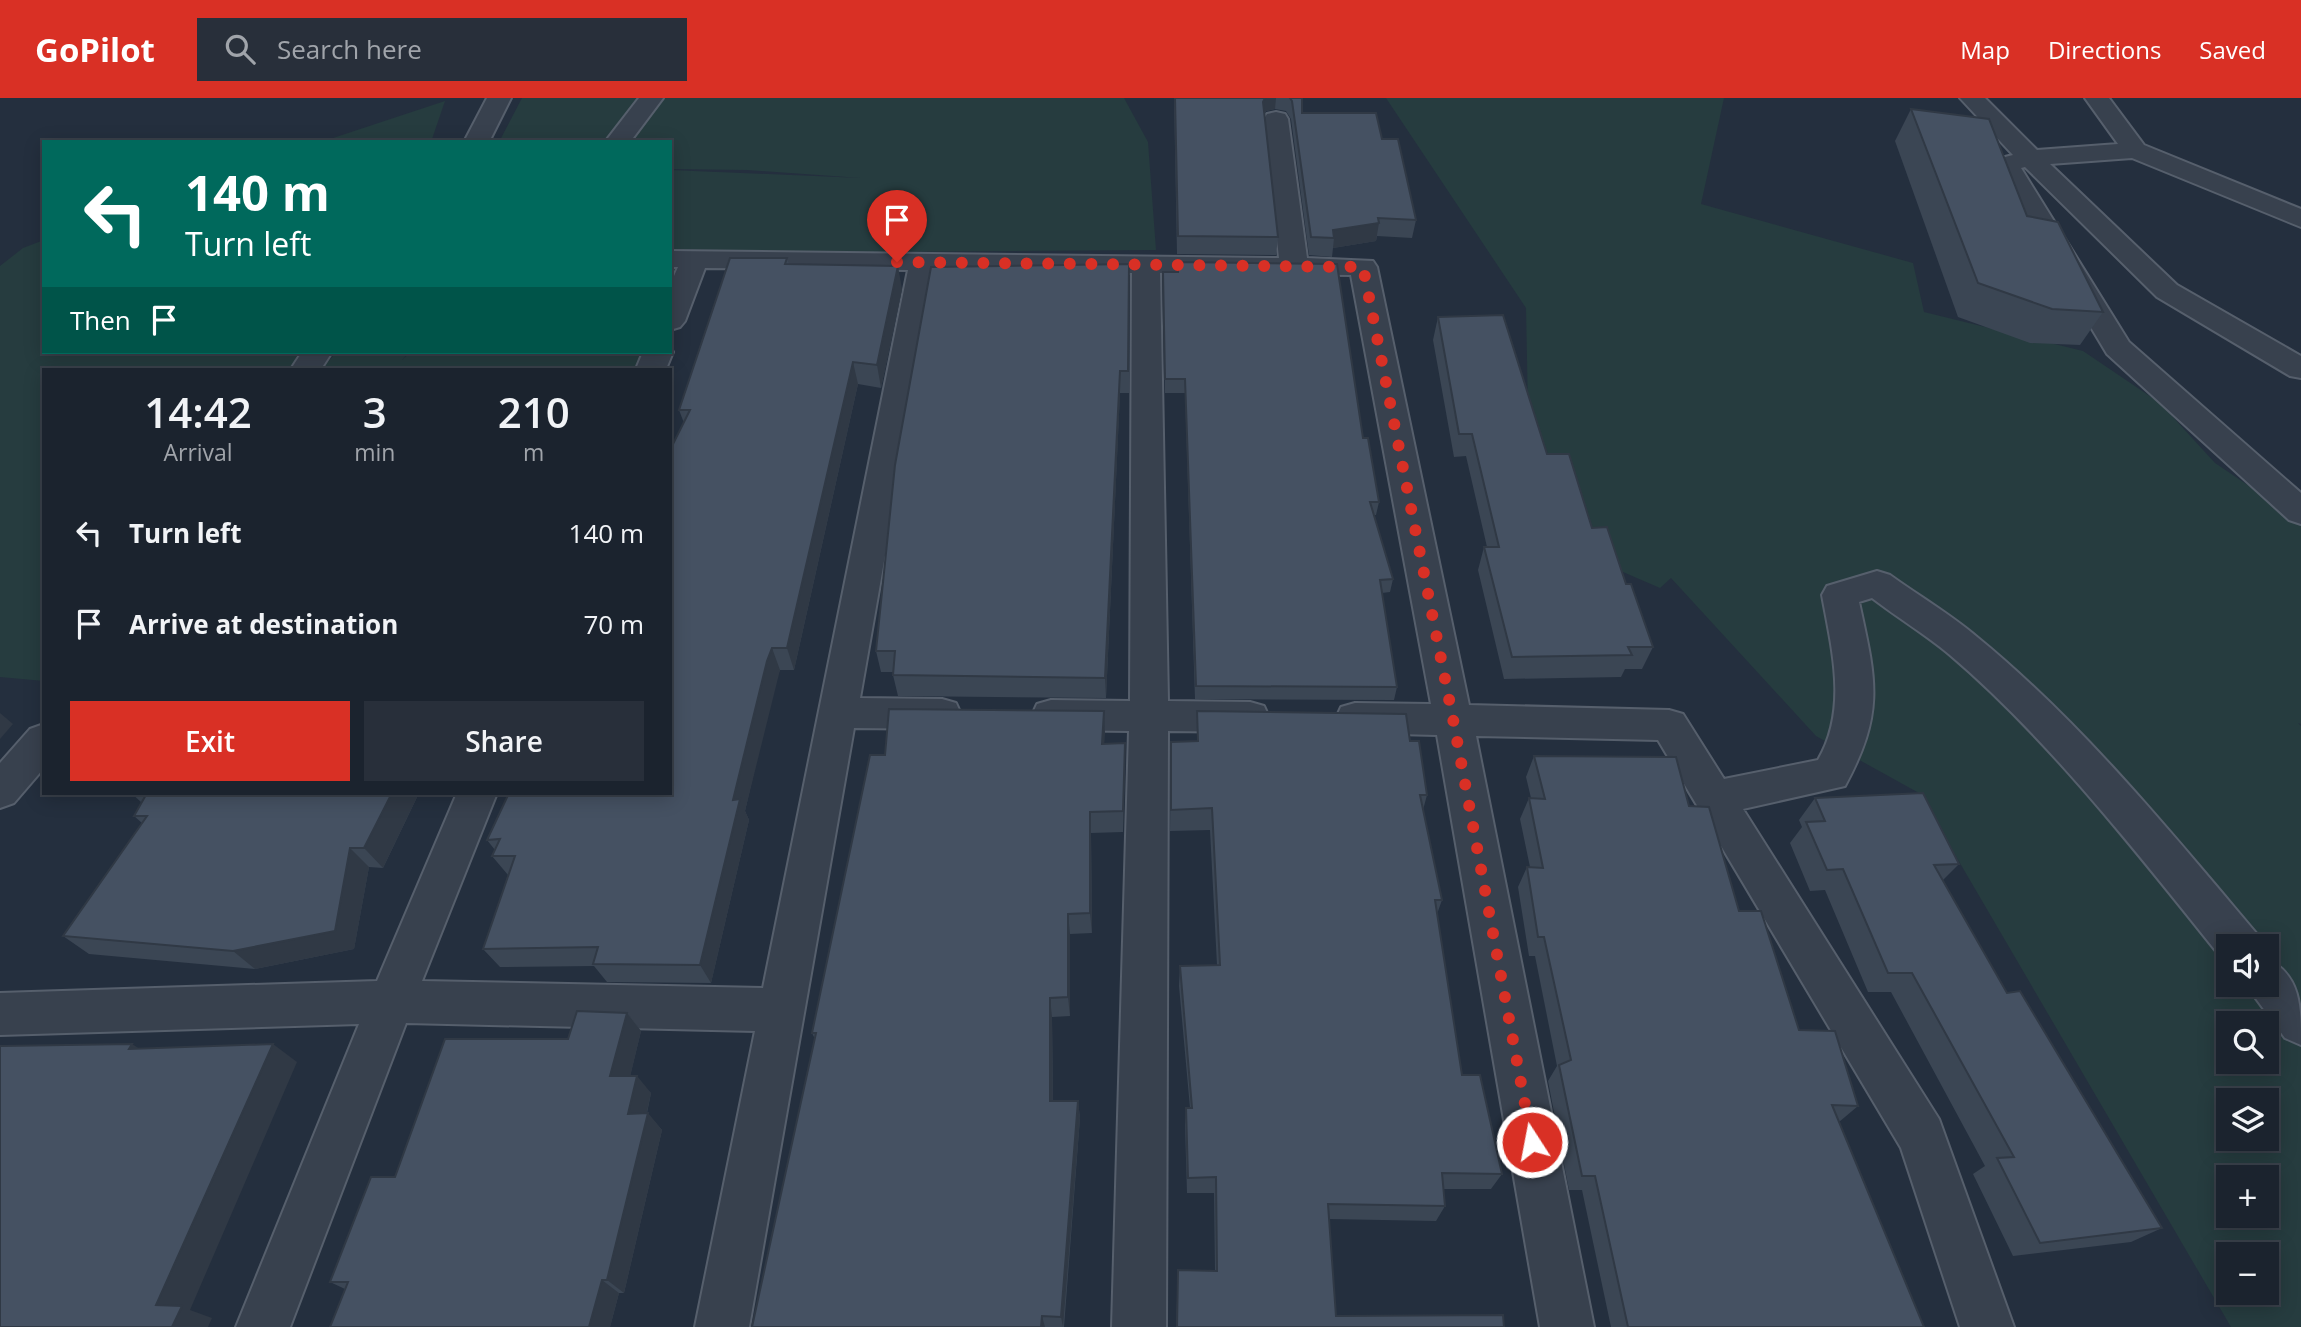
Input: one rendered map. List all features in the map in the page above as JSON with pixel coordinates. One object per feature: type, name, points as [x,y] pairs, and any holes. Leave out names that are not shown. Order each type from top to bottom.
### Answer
[{"type":"street","points":[[477,140],[499,98]]},
{"type":"street","points":[[619,140],[651,98]]},
{"type":"street","points":[[1972,98],[2167,291],[2301,369]]},
{"type":"street","points":[[2097,98],[2135,150]]},
{"type":"street","points":[[1276,119],[1294,266]]},
{"type":"street","points":[[2301,219],[2135,150],[2031,158],[2006,164],[2118,348],[2301,512]]},
{"type":"street","points":[[672,311],[683,259],[1363,267],[1453,719],[1567,1327]]},
{"type":"street","points":[[722,1327],[923,262]]},
{"type":"street","points":[[1139,1327],[1149,716],[1146,264]]},
{"type":"street","points":[[1714,799],[1831,774],[1841,759],[1854,727],[1856,690],[1840,595],[1877,584],[1974,655],[2094,776],[2162,852],[2229,934]]},
{"type":"street","points":[[839,713],[973,715]]},
{"type":"street","points":[[1014,715],[1453,719],[1669,725],[1922,1136],[1987,1327]]},
{"type":"street","points":[[0,791],[42,742]]},
{"type":"street","points":[[263,1327],[476,795]]},
{"type":"street","points":[[2279,995],[2301,1023]]},
{"type":"street","points":[[5,1022],[391,1002],[780,1010]]},
{"type":"green space","points":[[522,98],[1124,98],[1148,142],[1156,250],[858,252],[695,259],[672,316],[672,170],[861,178],[747,170],[672,169],[672,140],[500,140]]},
{"type":"green space","points":[[1386,98],[1724,98],[1701,204],[1913,263],[1924,312],[2083,351],[2160,403],[2215,463],[2301,521],[2301,724],[2298,723],[2301,726],[2301,1327],[2231,1327],[2218,1305],[2279,1305],[2279,1242],[2216,1242],[2216,1301],[1919,793],[1816,736],[1671,578],[1660,588],[1623,572],[1571,503],[1528,411],[1526,308]]},
{"type":"green space","points":[[445,101],[432,140],[327,140]]},
{"type":"green space","points":[[42,241],[42,354],[297,354],[292,368],[42,368],[42,681],[0,677],[0,266],[23,248]]},
{"type":"green space","points":[[335,354],[407,354],[402,360],[409,354],[657,354],[650,368],[322,368]]},
{"type":"building","points":[[1175,98],[1265,98],[1263,102],[1278,237],[1178,236]]},
{"type":"building","points":[[1290,98],[1302,98],[1302,113],[1376,113],[1382,139],[1398,139],[1416,220],[1378,218],[1379,223],[1333,230],[1334,238],[1311,237]]},
{"type":"building","points":[[1911,109],[1989,119],[2027,216],[2058,222],[2103,312],[2052,309],[1978,283]]},
{"type":"building","points":[[730,258],[787,258],[785,264],[898,266],[877,365],[853,362],[787,648],[772,648],[767,661],[733,800],[740,799],[700,965],[593,964],[598,947],[483,949],[515,856],[492,856],[500,839],[487,840],[508,795],[672,795],[672,446],[690,410],[679,410]]},
{"type":"building","points":[[1178,262],[1337,264],[1363,438],[1368,438],[1379,502],[1370,502],[1393,579],[1380,580],[1397,687],[1196,686],[1185,379],[1165,379],[1163,272],[1178,272]]},
{"type":"building","points":[[1129,264],[1128,371],[1120,371],[1105,678],[893,675],[895,651],[876,651],[895,465],[931,267]]},
{"type":"building","points":[[1503,315],[1547,454],[1569,454],[1592,528],[1607,527],[1626,584],[1631,584],[1653,647],[1628,647],[1632,655],[1512,657],[1484,547],[1499,547],[1472,434],[1459,434],[1438,317]]},
{"type":"building","points":[[889,709],[1104,711],[1102,744],[1125,743],[1123,811],[1090,812],[1090,913],[1068,914],[1068,997],[1050,998],[1050,1101],[1078,1101],[1061,1317],[1042,1316],[1041,1327],[752,1327],[816,1033],[812,1033],[870,755],[885,755]]},
{"type":"building","points":[[1197,711],[1406,714],[1410,741],[1419,741],[1427,795],[1420,795],[1442,900],[1435,900],[1462,1075],[1480,1075],[1502,1174],[1442,1173],[1445,1206],[1328,1204],[1336,1316],[1503,1315],[1504,1327],[1177,1327],[1178,1270],[1217,1271],[1216,1177],[1188,1178],[1186,1108],[1192,1108],[1180,966],[1220,965],[1212,808],[1171,810],[1171,742],[1198,741]]},
{"type":"building","points":[[1534,756],[1676,757],[1689,806],[1709,807],[1739,911],[1761,911],[1799,1030],[1835,1031],[1858,1106],[1832,1105],[1924,1327],[1628,1327],[1595,1176],[1582,1176],[1559,1065],[1571,1060],[1544,937],[1538,937],[1527,867],[1543,868],[1529,798],[1545,799]]},
{"type":"building","points":[[1923,793],[1959,864],[1934,865],[2007,993],[2020,991],[2162,1228],[2040,1243],[1997,1158],[2014,1157],[1912,973],[1888,973],[1843,869],[1827,870],[1806,822],[1825,821],[1815,798]]},
{"type":"building","points":[[146,795],[391,795],[364,848],[350,848],[335,931],[233,951],[63,936],[147,816],[134,816]]},
{"type":"building","points":[[577,1011],[627,1013],[610,1076],[637,1076],[628,1114],[648,1113],[607,1280],[602,1280],[589,1327],[330,1327],[348,1282],[330,1282],[371,1177],[395,1177],[445,1039],[568,1039]]},
{"type":"building","points":[[132,1044],[129,1049],[273,1044],[156,1305],[182,1306],[172,1327],[0,1327],[0,1046]]},
{"type":"route","points":[[897,262],[1363,267],[1453,719],[1532,1142]]}]
